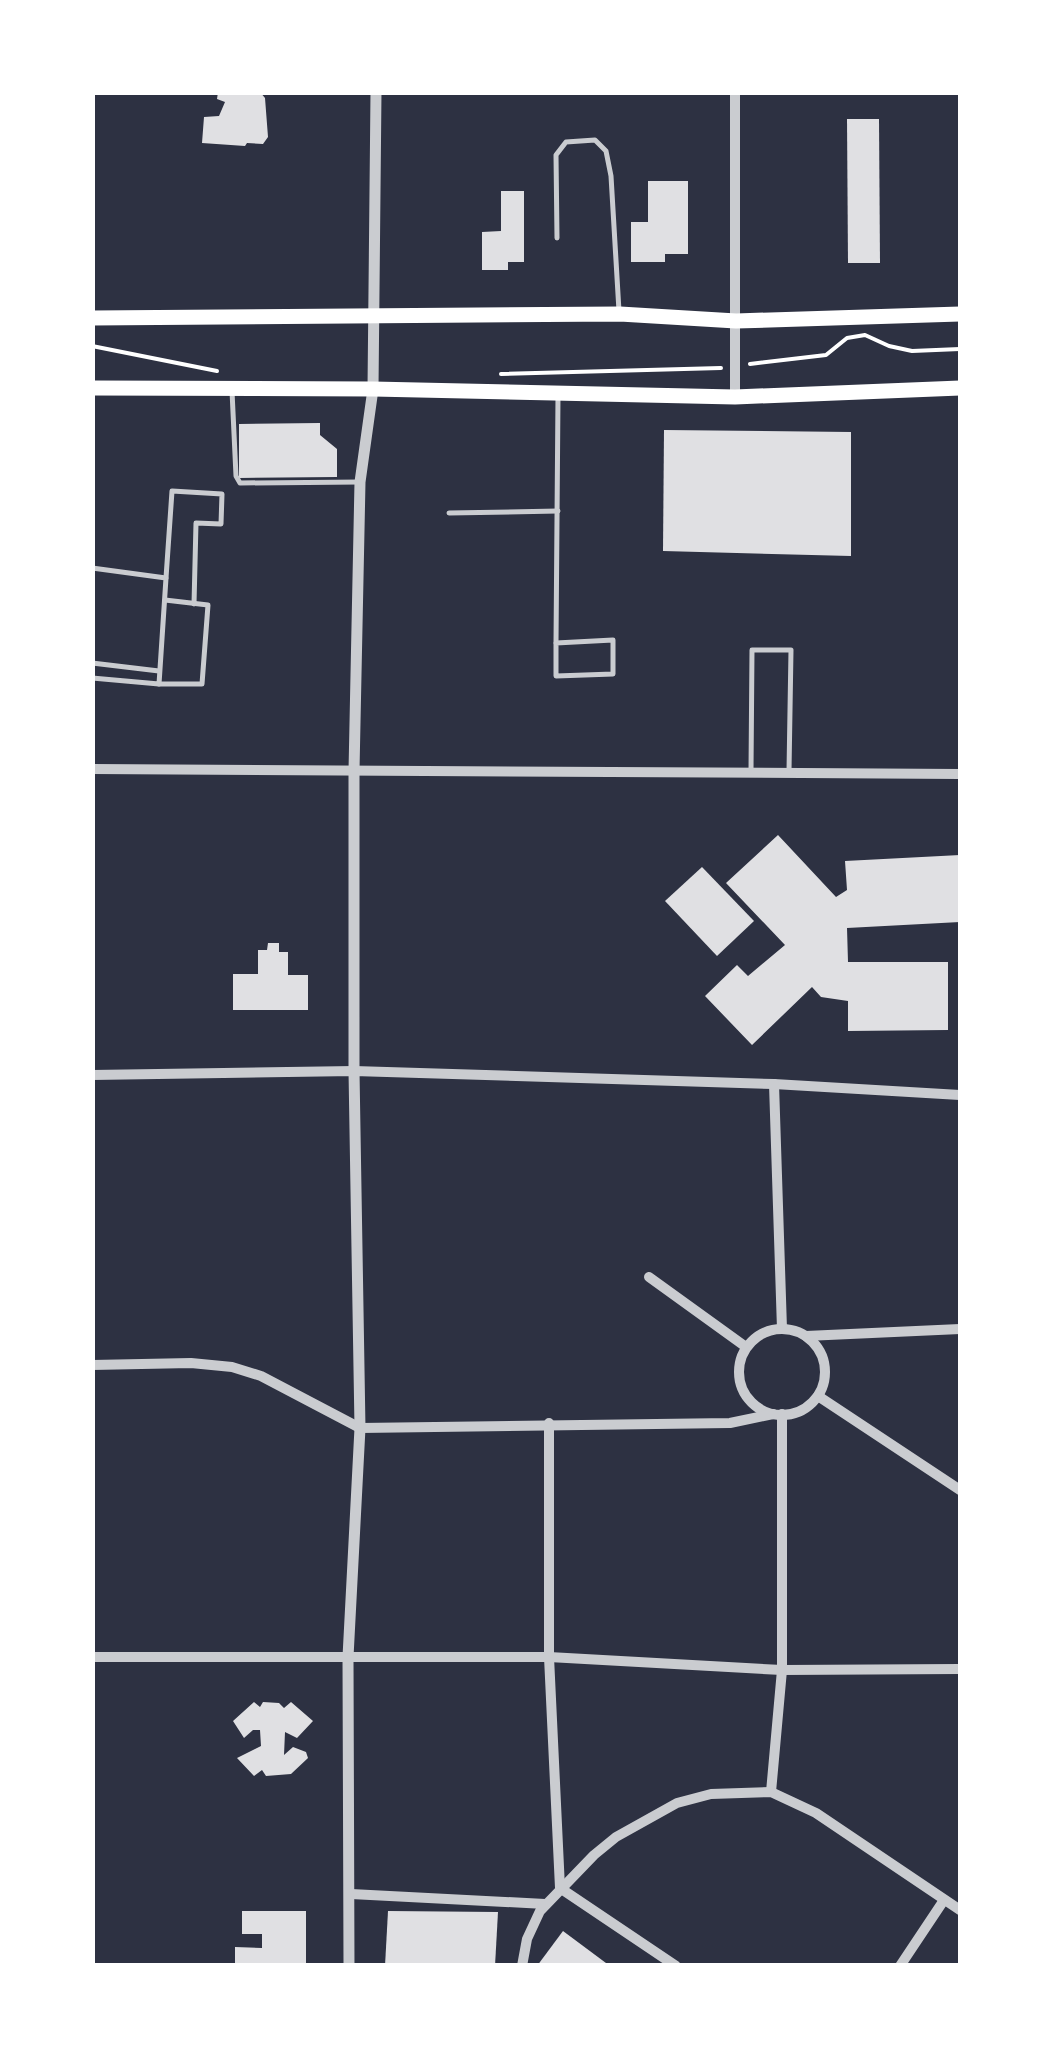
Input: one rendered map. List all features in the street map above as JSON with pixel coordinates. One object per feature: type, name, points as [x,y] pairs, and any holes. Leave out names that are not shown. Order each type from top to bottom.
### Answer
[{"type":"main road","points":[[92,318],[620,314],[736,321],[960,314]]},
{"type":"main road","points":[[92,388],[232,381],[373,389],[735,397],[960,388]]},
{"type":"street","points":[[350,1966],[348,1656],[360,1428],[354,771],[360,482],[373,389],[376,92]]},
{"type":"street","points":[[735,92],[735,397]]},
{"type":"street","points":[[92,769],[960,774]]},
{"type":"street","points":[[92,1075],[354,1071],[774,1084],[960,1095]]},
{"type":"street","points":[[774,1084],[782,1329]]},
{"type":"street","points":[[649,1278],[746,1348]]},
{"type":"street","points":[[778,1414],[758,1408],[746,1396],[739,1380],[739,1363],[758,1336],[782,1329],[806,1336],[960,1329]]},
{"type":"street","points":[[92,1365],[232,1367],[261,1376],[360,1428],[730,1422],[806,1408],[818,1396],[825,1381],[825,1364],[819,1348],[806,1336]]},
{"type":"street","points":[[818,1396],[960,1490]]},
{"type":"street","points":[[770,1792],[782,1670],[778,1414]]},
{"type":"street","points":[[549,1423],[549,1656],[560,1888]]},
{"type":"street","points":[[92,1657],[549,1656],[782,1670],[960,1668]]},
{"type":"street","points":[[522,1966],[527,1939],[546,1904],[616,1837],[677,1802],[711,1794],[770,1792],[816,1813],[960,1910]]},
{"type":"street","points":[[560,1888],[676,1966]]},
{"type":"street","points":[[352,1894],[546,1904]]},
{"type":"street","points":[[900,1966],[944,1900]]},
{"type":"lane","points":[[557,238],[556,155],[566,142],[595,140],[606,151],[611,176],[620,314]]},
{"type":"lane","points":[[232,381],[236,476],[240,483],[360,482]]},
{"type":"lane","points":[[556,642],[614,640],[613,674],[556,676],[556,642],[558,510],[558,393]]},
{"type":"lane","points":[[159,684],[172,492],[222,494],[221,524],[196,523],[194,604]]},
{"type":"lane","points":[[449,512],[558,510]]},
{"type":"lane","points":[[92,568],[166,578]]},
{"type":"lane","points":[[92,678],[202,684],[208,605],[165,600]]},
{"type":"lane","points":[[751,774],[752,650],[790,650],[789,774]]},
{"type":"lane","points":[[92,663],[159,671]]},
{"type":"path","points":[[489,374],[693,371],[826,354],[847,338],[865,335],[912,351],[960,349]]},
{"type":"path","points":[[92,346],[232,381]]},
{"type":"building","points":[[218,92],[260,92],[265,98],[268,137],[263,144],[202,143],[204,117],[219,116],[225,102],[217,99]]},
{"type":"building","points":[[847,119],[879,119],[880,263],[848,263]]},
{"type":"building","points":[[648,181],[688,181],[688,254],[665,254],[665,262],[631,262],[631,222],[648,222]]},
{"type":"building","points":[[501,191],[524,191],[524,262],[508,262],[508,270],[482,270],[482,232],[501,231]]},
{"type":"building","points":[[320,423],[320,435],[337,449],[337,477],[239,478],[239,424]]},
{"type":"building","points":[[664,430],[851,432],[851,556],[663,551]]},
{"type":"building","points":[[778,835],[836,897],[847,890],[845,861],[960,855],[960,922],[847,928],[848,962],[948,962],[948,1030],[848,1031],[848,1001],[821,997],[812,987],[752,1045],[705,996],[737,965],[748,976],[785,945],[726,883]]},
{"type":"building","points":[[702,867],[754,921],[717,956],[665,901]]},
{"type":"building","points":[[268,943],[279,943],[279,952],[288,952],[288,975],[308,975],[308,1010],[233,1010],[233,974],[258,974],[258,950],[267,950]]},
{"type":"building","points":[[254,1702],[260,1707],[263,1702],[279,1703],[284,1708],[291,1702],[313,1721],[297,1738],[285,1732],[284,1755],[293,1747],[306,1752],[308,1758],[291,1774],[266,1776],[262,1770],[254,1776],[237,1758],[261,1746],[260,1730],[253,1730],[244,1738],[233,1721]]},
{"type":"building","points":[[242,1911],[306,1911],[306,1966],[235,1966],[235,1947],[262,1948],[262,1934],[242,1934]]},
{"type":"building","points":[[388,1911],[498,1912],[495,1966],[385,1966]]},
{"type":"building","points":[[563,1931],[610,1966],[537,1966]]}]
